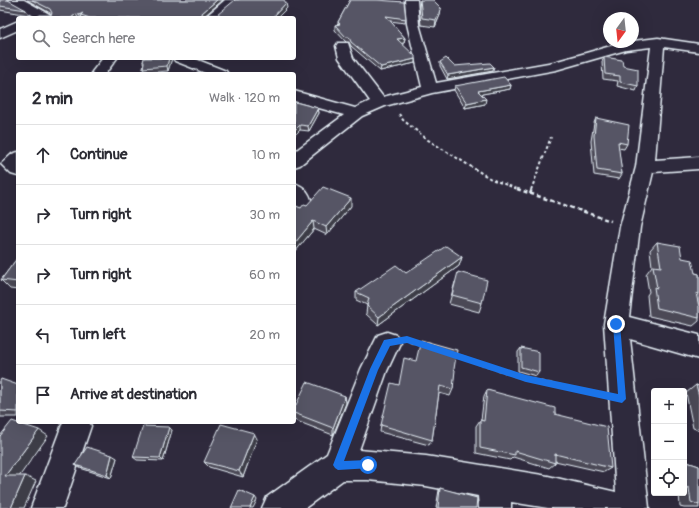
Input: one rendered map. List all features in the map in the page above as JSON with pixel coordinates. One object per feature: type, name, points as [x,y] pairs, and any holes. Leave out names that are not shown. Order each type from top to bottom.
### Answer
[{"type":"street","points":[[17,0],[40,16]]},
{"type":"street","points":[[212,16],[232,0]]},
{"type":"street","points":[[411,0],[413,24],[430,89]]},
{"type":"street","points":[[0,34],[16,26]]},
{"type":"street","points":[[296,158],[356,113],[385,101],[430,89],[556,66],[625,46],[658,42],[699,48]]},
{"type":"street","points":[[633,508],[616,324],[630,227],[645,167],[658,42]]},
{"type":"street","points":[[343,46],[346,58],[385,101]]},
{"type":"street","points":[[536,55],[556,66]]},
{"type":"street","points":[[100,72],[109,60]]},
{"type":"street","points":[[185,60],[216,72]]},
{"type":"street","points":[[296,97],[356,113]]},
{"type":"street","points":[[645,167],[699,163]]},
{"type":"street","points":[[616,324],[699,347]]},
{"type":"street","points":[[278,508],[338,465],[374,369],[387,343]]},
{"type":"street","points":[[47,508],[76,426]]},
{"type":"street","points":[[338,465],[368,465],[426,471],[494,495],[548,492],[615,508]]},
{"type":"path","points":[[385,101],[403,120],[428,140],[491,179],[530,194],[630,227]]},
{"type":"path","points":[[530,194],[551,137]]},
{"type":"path","points":[[387,343],[407,339],[422,344]]},
{"type":"path","points":[[452,354],[526,378],[622,399]]},
{"type":"building","points":[[0,0],[8,0],[26,10],[0,6]]},
{"type":"building","points":[[32,0],[217,0],[202,13],[202,15],[217,15],[235,0],[284,0],[286,3],[274,16],[84,16],[81,15],[83,13],[74,16],[38,16],[51,15],[52,13],[50,9]]},
{"type":"building","points":[[350,0],[404,2],[406,19],[386,16],[405,38],[397,39],[415,56],[415,59],[381,67],[351,42],[349,37],[346,37],[335,25],[340,24],[338,22]]},
{"type":"building","points":[[420,0],[433,0],[441,8],[436,20],[422,18]]},
{"type":"building","points":[[604,57],[622,60],[623,66],[638,69],[638,86],[620,82],[620,76],[605,74]]},
{"type":"building","points":[[446,58],[454,66],[490,63],[494,67],[448,75],[440,62]]},
{"type":"building","points":[[144,60],[168,60],[167,66],[143,68]]},
{"type":"building","points":[[504,77],[511,85],[478,91],[486,99],[467,103],[455,86]]},
{"type":"building","points":[[296,102],[318,108],[308,126],[300,125],[296,129]]},
{"type":"building","points":[[596,118],[629,125],[627,144],[618,142],[622,174],[597,170],[594,136]]},
{"type":"building","points":[[323,187],[351,198],[326,227],[313,221],[296,242],[296,206],[301,208],[304,204],[307,205]]},
{"type":"building","points":[[657,242],[680,246],[682,258],[692,260],[695,273],[699,274],[699,294],[696,293],[699,307],[699,318],[657,308],[654,287],[657,288],[653,266],[661,267]]},
{"type":"building","points":[[446,246],[462,257],[379,317],[367,306],[369,298],[356,292],[396,265],[406,273]]},
{"type":"building","points":[[16,260],[16,282],[1,280]]},
{"type":"building","points":[[458,272],[487,280],[482,303],[452,295]]},
{"type":"building","points":[[421,340],[457,350],[453,389],[440,386],[432,440],[381,425],[391,383],[399,385],[404,358],[416,361]]},
{"type":"building","points":[[521,348],[539,352],[539,372],[521,367]]},
{"type":"building","points":[[1,379],[16,384],[16,412],[0,411]]},
{"type":"building","points":[[307,382],[345,396],[333,428],[296,414],[296,405]]},
{"type":"building","points":[[696,385],[699,386],[699,396]]},
{"type":"building","points":[[487,390],[555,408],[555,414],[607,427],[611,468],[555,454],[555,463],[515,451],[515,455],[480,448],[480,420],[484,421]]},
{"type":"building","points":[[12,421],[16,422],[16,424],[21,424],[39,430],[5,476],[25,476],[11,508],[0,508],[0,436]]},
{"type":"building","points":[[221,424],[254,433],[239,471],[204,462]]},
{"type":"building","points":[[143,426],[169,427],[160,458],[133,457]]},
{"type":"building","points":[[87,447],[112,455],[107,475],[75,465]]},
{"type":"building","points":[[687,462],[699,466],[699,505],[691,502],[689,488],[687,488]]},
{"type":"building","points":[[440,488],[477,498],[476,508],[438,508]]},
{"type":"building","points":[[239,490],[255,497],[250,508],[231,508]]},
{"type":"route","points":[[368,465],[338,465],[374,369],[387,343],[407,339],[526,378],[622,399],[616,324]]}]
